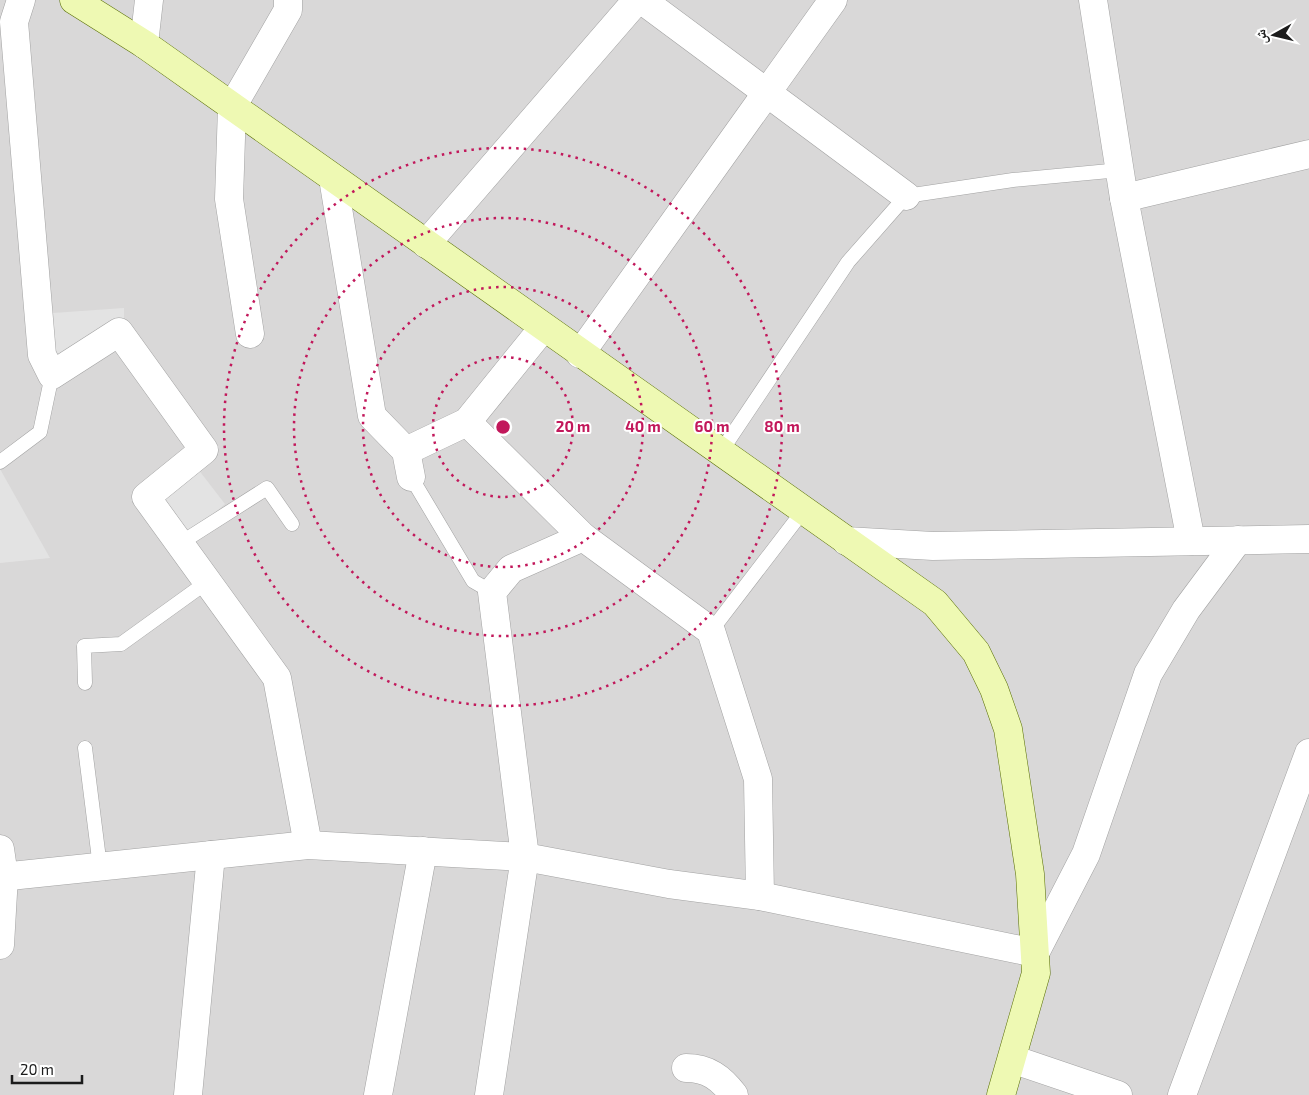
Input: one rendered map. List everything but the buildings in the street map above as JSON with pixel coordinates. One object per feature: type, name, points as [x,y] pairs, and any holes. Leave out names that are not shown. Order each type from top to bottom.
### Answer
[{"type":"street","points":[[21,0],[14,22],[42,355],[52,375],[119,332],[204,450],[146,497],[277,678],[308,845]]},
{"type":"street","points":[[74,0],[144,44],[543,328],[935,603],[976,652],[994,689],[1008,729],[1030,874],[1036,973],[1001,1095]]},
{"type":"street","points":[[144,44],[149,0]]},
{"type":"street","points":[[250,334],[229,200],[232,107],[288,10],[288,0]]},
{"type":"street","points":[[426,244],[637,0]]},
{"type":"street","points":[[642,0],[906,196]]},
{"type":"street","points":[[580,354],[832,0]]},
{"type":"street","points":[[1093,0],[1124,198],[1191,540]]},
{"type":"street","points":[[1124,198],[1309,154]]},
{"type":"street","points":[[332,178],[372,416],[408,464],[467,422],[543,328]]},
{"type":"street","points":[[467,422],[583,537],[711,631],[758,779],[760,896]]},
{"type":"street","points":[[489,1095],[525,856],[492,592],[511,569],[583,537]]},
{"type":"street","points":[[846,542],[933,546],[1309,539]]},
{"type":"street","points":[[1035,954],[1086,854],[1148,674],[1186,610],[1238,540]]},
{"type":"street","points":[[1182,1095],[1309,753]]},
{"type":"street","points":[[2,877],[308,845],[525,856],[669,884],[760,896],[1035,954]]},
{"type":"street","points":[[0,849],[2,877],[0,945]]},
{"type":"street","points":[[378,1095],[423,851]]},
{"type":"street","points":[[188,1095],[211,855]]},
{"type":"street","points":[[1012,1058],[1118,1095]]},
{"type":"street","points":[[686,1068],[696,1068],[715,1074],[734,1095]]},
{"type":"lane","points":[[720,453],[848,262],[906,196],[1013,180],[1120,170]]},
{"type":"lane","points":[[0,462],[40,432],[52,375]]},
{"type":"lane","points":[[408,464],[473,581],[492,592]]},
{"type":"lane","points":[[179,544],[267,488],[292,524]]},
{"type":"lane","points":[[711,631],[803,511]]},
{"type":"lane","points":[[85,682],[84,646],[121,644],[207,582]]},
{"type":"lane","points":[[85,748],[100,866]]},
{"type":"shaded area","points":[[0,0],[1309,0],[1309,1095],[0,1095]]},
{"type":"shaded area","points":[[124,308],[124,339],[52,375],[39,314]]},
{"type":"shaded area","points":[[191,460],[225,504],[179,544],[146,497]]},
{"type":"shaded area","points":[[0,469],[50,558],[0,563]]}]
